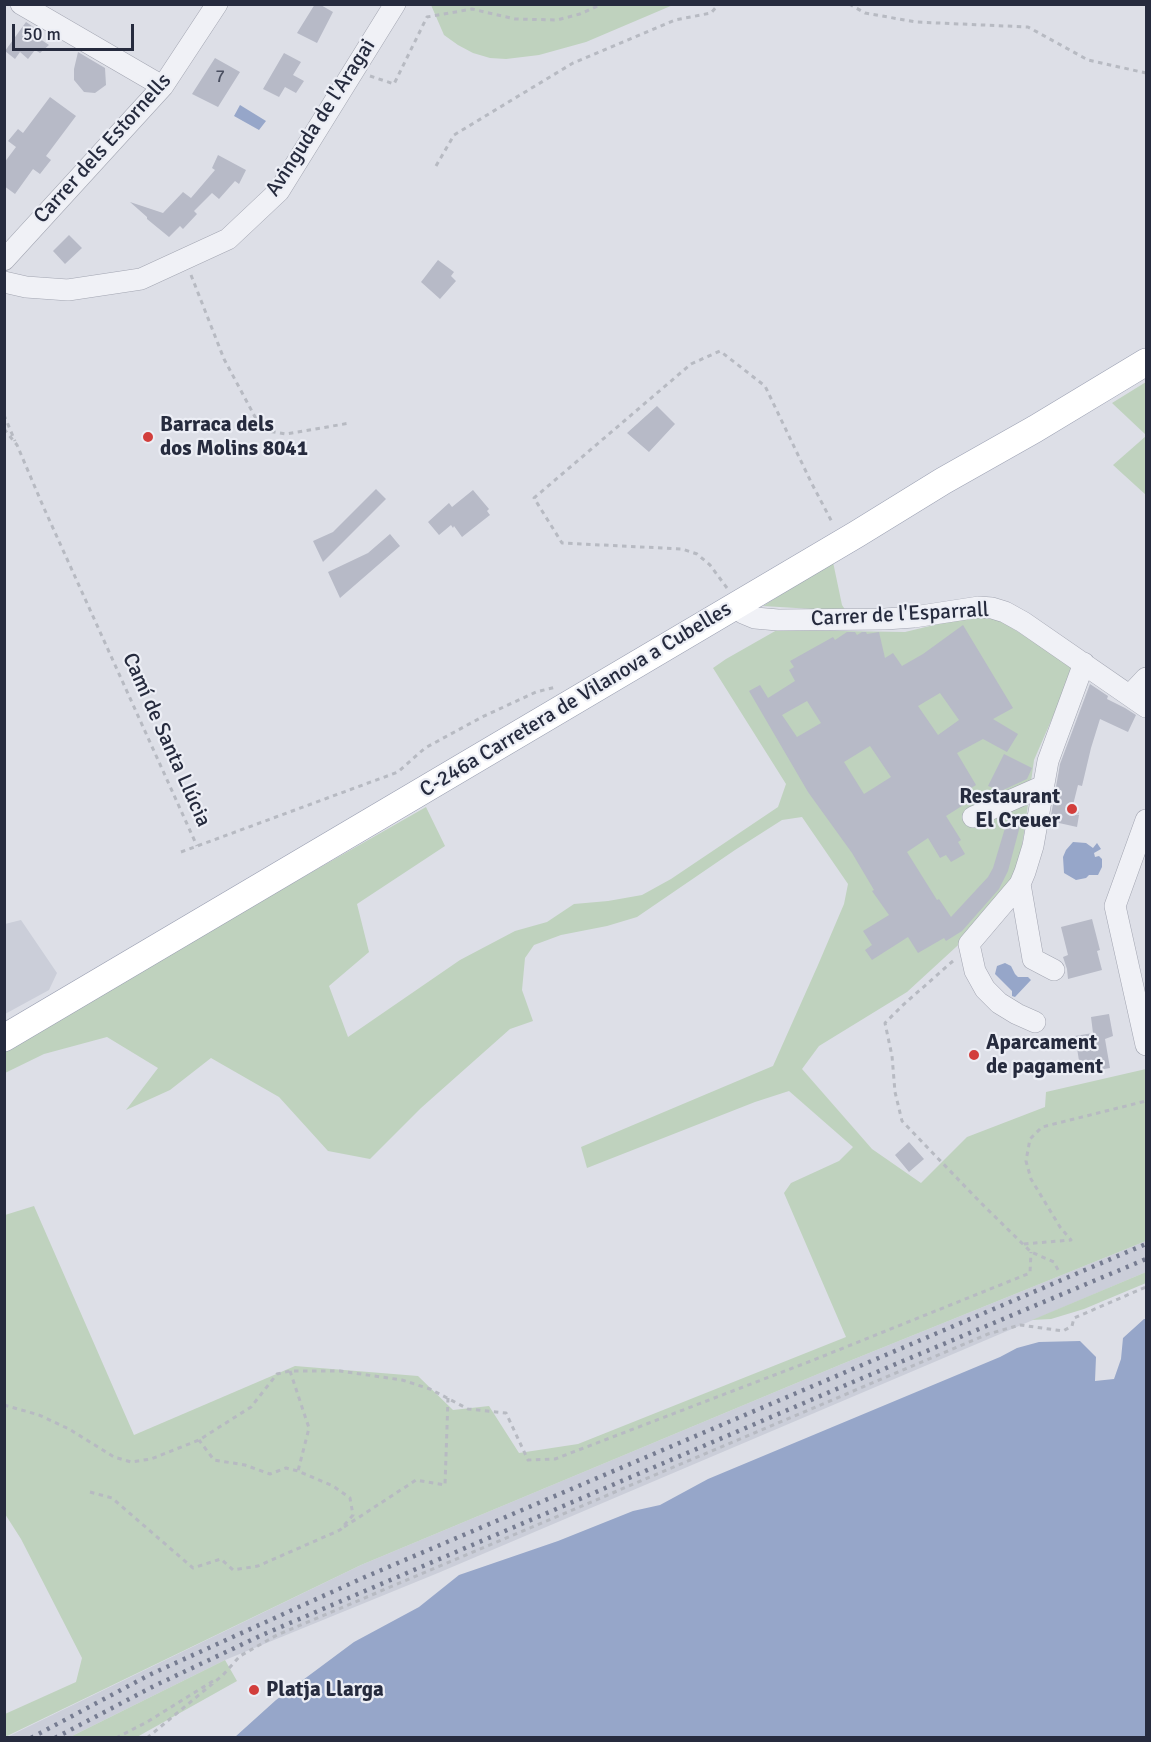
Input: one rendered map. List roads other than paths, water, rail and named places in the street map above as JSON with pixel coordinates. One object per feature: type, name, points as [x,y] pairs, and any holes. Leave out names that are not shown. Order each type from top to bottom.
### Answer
[{"type":"main road","name":"C-246a Carretera de Vilanova a Cubelles","points":[[4,1038],[1146,362]]},
{"type":"street","points":[[21,4],[157,83]]},
{"type":"street","name":"Carrer dels Estornells","points":[[4,260],[163,86],[217,4]]},
{"type":"street","name":"Avinguda de l'Aragai","points":[[4,282],[26,287],[68,290],[141,279],[228,239],[279,191],[395,4]]},
{"type":"street","name":"Carrer de l'Esparrall","points":[[736,605],[742,613],[755,618],[777,620],[885,619],[980,607],[992,608],[1023,622],[1138,701]]},
{"type":"street","points":[[1035,1022],[999,1003],[985,989],[975,971],[969,944],[1020,884],[1033,846],[1048,761],[1084,663]]},
{"type":"street","points":[[1138,701],[1146,678]]},
{"type":"street","points":[[973,816],[1043,786]]},
{"type":"street","points":[[1146,820],[1115,906],[1146,1045]]},
{"type":"street","points":[[1020,884],[1033,959],[1054,970]]},
{"type":"water","points":[[240,105],[266,121],[259,130],[234,116]]},
{"type":"water","points":[[1073,842],[1086,843],[1093,848],[1097,843],[1101,849],[1094,853],[1095,857],[1099,856],[1102,859],[1102,867],[1098,875],[1089,875],[1076,880],[1064,873],[1063,857]]},
{"type":"water","points":[[1005,963],[1011,966],[1018,977],[1028,977],[1031,980],[1015,997],[995,974],[997,966]]},
{"type":"water","points":[[1146,1319],[1146,1737],[235,1737],[276,1700],[354,1642],[419,1607],[459,1575],[558,1541],[633,1511],[660,1505],[708,1479],[1017,1348],[1039,1342],[1080,1341],[1096,1357],[1095,1381],[1114,1379],[1121,1359],[1123,1338]]},
{"type":"railway","points":[[31,1738],[149,1675],[365,1577],[1146,1244]]},
{"type":"railway","points":[[55,1738],[154,1686],[262,1635],[1146,1259]]},
{"type":"place","name":"Barraca dels dos Molins 8041","points":[[148,437]]},
{"type":"place","name":"Restaurant El Creuer","points":[[1072,809]]},
{"type":"place","name":"Aparcament de pagament","points":[[974,1055]]},
{"type":"place","name":"Platja Llarga","points":[[254,1690]]}]
